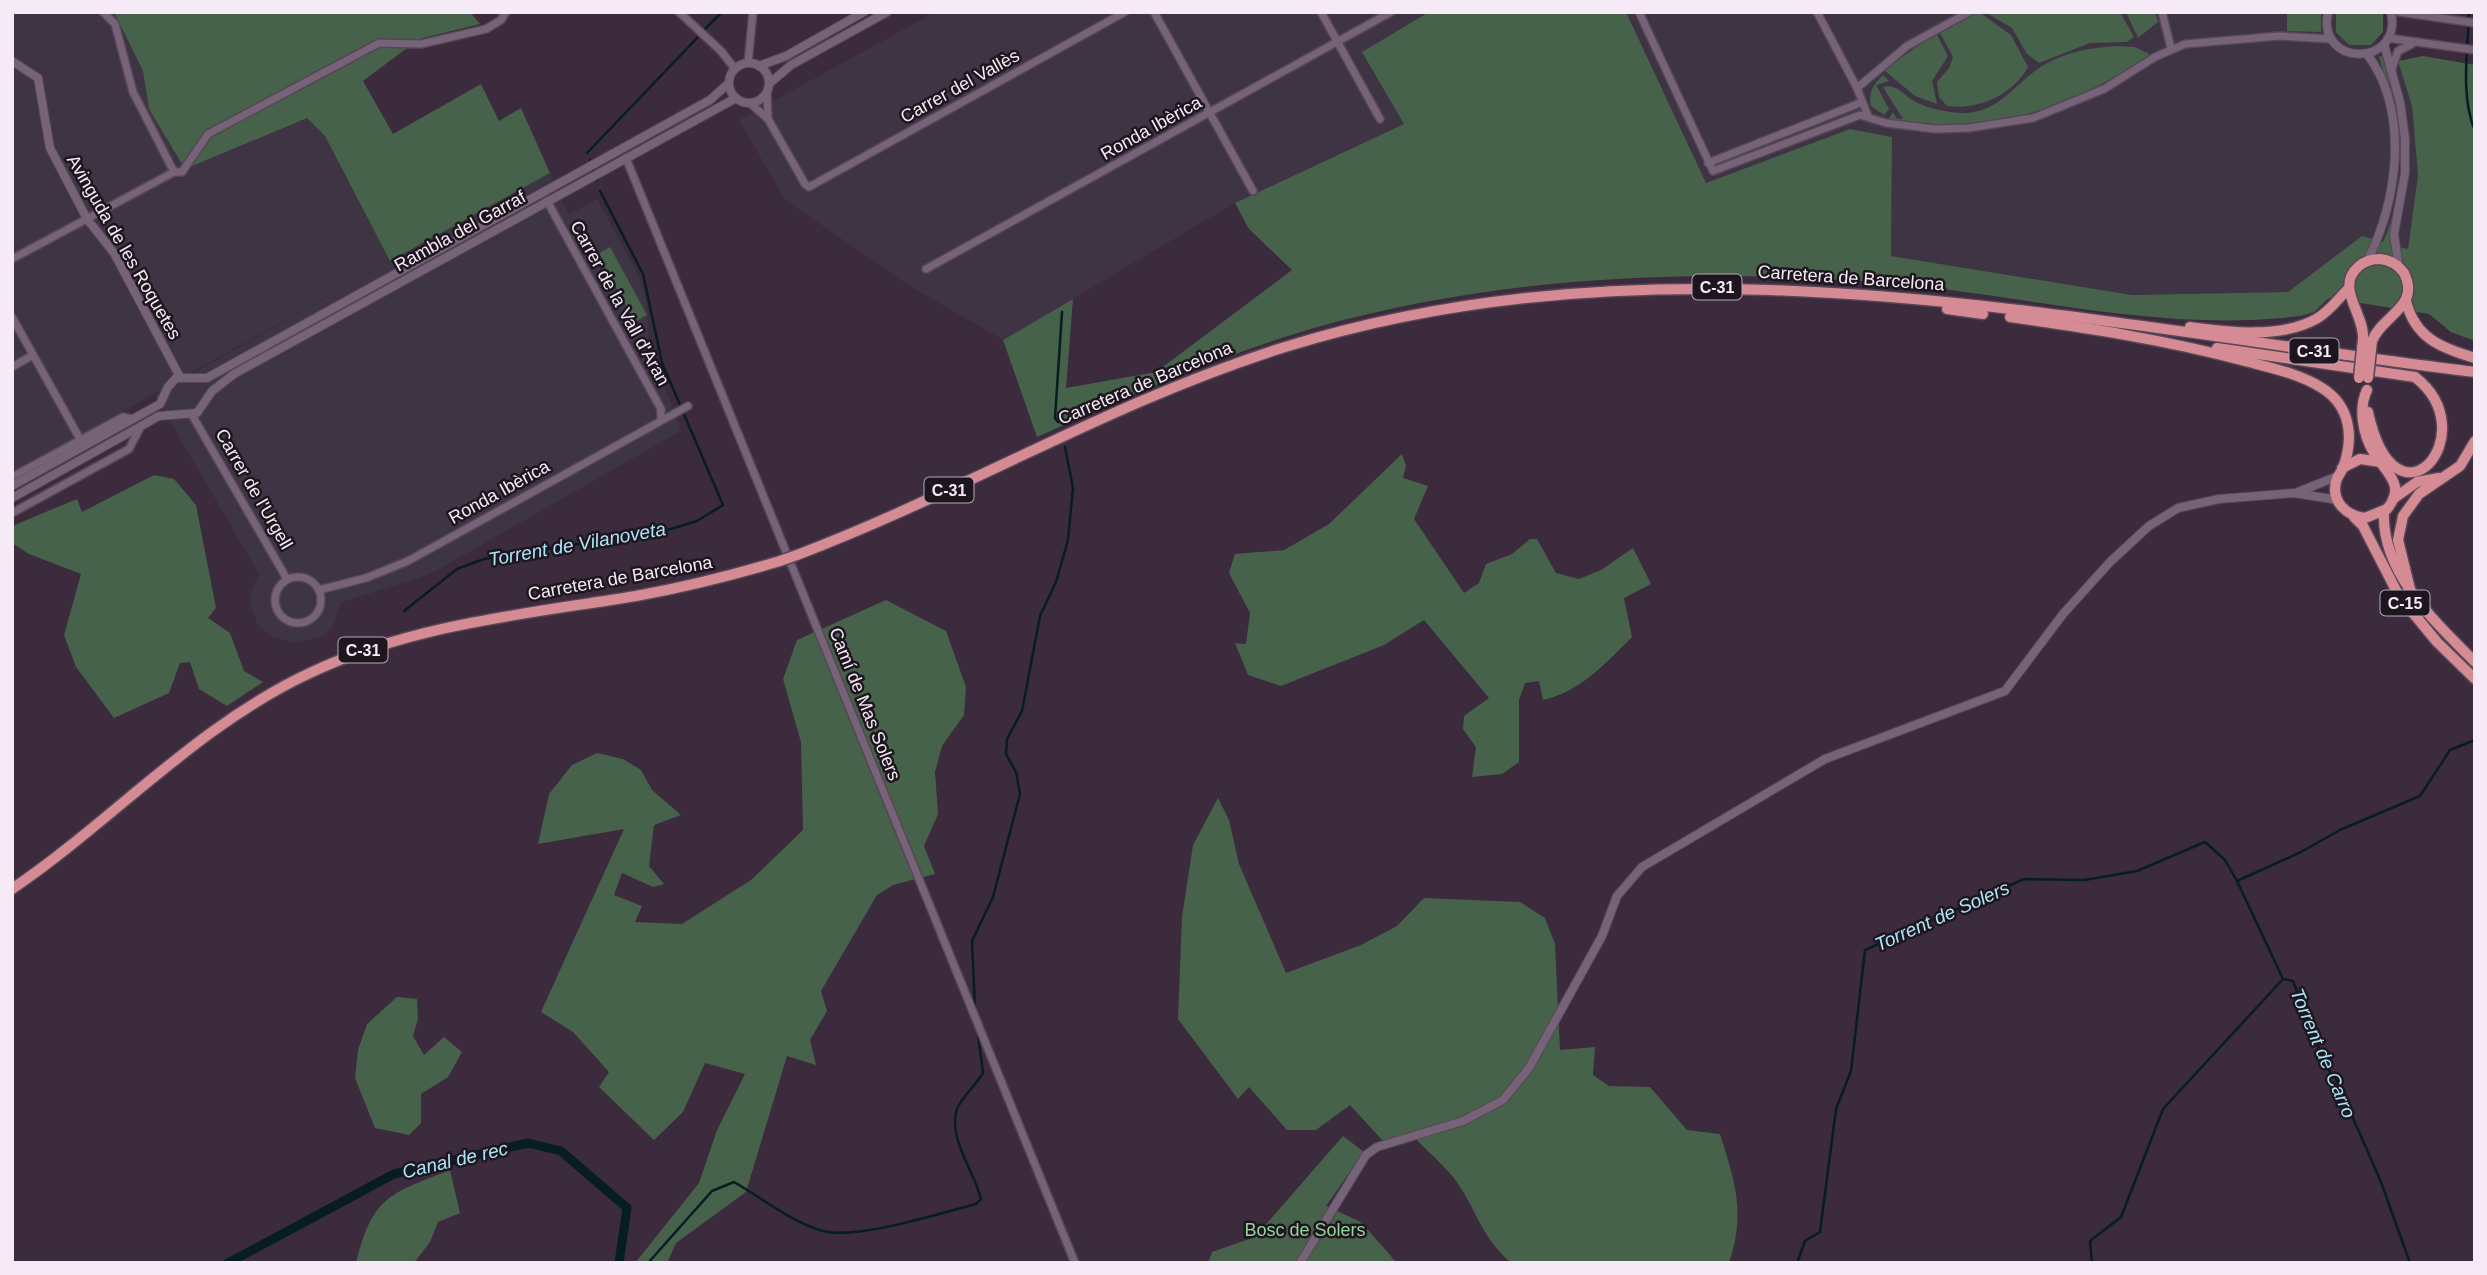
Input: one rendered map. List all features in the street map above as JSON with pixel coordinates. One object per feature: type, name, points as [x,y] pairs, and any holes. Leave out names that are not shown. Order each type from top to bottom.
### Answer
[{"type":"highway","points":[[2154,329],[2164,325],[2238,331],[2286,329],[2316,319],[2348,289],[2353,273],[2367,261],[2386,260],[2399,268],[2408,283],[2406,300],[2413,321],[2424,336],[2447,350],[2475,358]]},
{"type":"highway","name":"Carretera de Barcelona","points":[[12,889],[198,740],[272,691],[338,660],[393,640],[445,627],[663,591],[780,561],[884,521],[1062,436],[1188,380],[1343,330],[1451,307],[1506,298],[1639,288],[1757,288],[1873,295],[2475,372]]},
{"type":"highway","points":[[2348,289],[2368,340],[2363,410],[2365,429],[2370,447],[2394,479],[2393,499]]},
{"type":"highway","points":[[1873,295],[1878,300],[2416,377],[2435,387],[2450,403]]},
{"type":"highway","points":[[2368,340],[2406,300]]},
{"type":"highway","points":[[2358,311],[2373,318],[2389,317]]},
{"type":"highway","points":[[2169,342],[2257,364],[2321,387],[2335,398],[2346,415],[2349,444],[2343,469]]},
{"type":"highway","points":[[2365,382],[2374,433],[2395,463],[2418,473],[2435,471],[2454,458],[2462,441]]},
{"type":"highway","points":[[2338,500],[2335,487],[2356,439],[2365,382]]},
{"type":"highway","points":[[2410,589],[2399,551],[2399,528],[2412,502],[2465,460],[2475,441]]},
{"type":"highway","points":[[2343,469],[2368,458],[2381,463]]},
{"type":"highway","points":[[2352,515],[2368,518],[2384,512],[2393,499],[2417,482],[2446,477]]},
{"type":"highway","name":"C-15","points":[[2338,500],[2363,526],[2387,576],[2413,613],[2475,679]]},
{"type":"highway","name":"C-15","points":[[2384,512],[2389,549],[2410,589],[2475,662]]},
{"type":"street","points":[[103,12],[115,23],[133,92],[174,172]]},
{"type":"street","points":[[12,259],[72,224],[87,219],[174,172],[182,172],[208,134],[379,43],[421,44],[486,29],[501,20],[506,12]]},
{"type":"street","points":[[679,12],[721,51],[735,69],[748,63],[760,65],[786,56],[864,12]]},
{"type":"street","points":[[748,63],[753,12]]},
{"type":"street","points":[[768,119],[767,93],[770,83],[791,65],[887,12]]},
{"type":"street","name":"Carrer del Vallès","points":[[768,119],[809,187],[1125,12]]},
{"type":"street","points":[[1154,12],[1253,191]]},
{"type":"street","points":[[1321,12],[1380,119]]},
{"type":"street","name":"Ronda Ibèrica","points":[[926,270],[1391,12]]},
{"type":"street","points":[[1639,12],[1713,171],[1846,120],[1868,116],[1886,123],[1935,129],[1969,128],[2033,118],[2104,89],[2171,48],[2232,38],[2305,35],[2331,38]]},
{"type":"street","points":[[1817,12],[1857,88],[1860,103],[1868,116]]},
{"type":"street","points":[[1857,88],[1907,46],[1958,14],[1969,12]]},
{"type":"street","points":[[2162,12],[2171,48]]},
{"type":"street","points":[[2328,12],[2327,26],[2331,38],[2347,52],[2367,54],[2386,41],[2392,28],[2391,12]]},
{"type":"street","points":[[2399,12],[2475,23]]},
{"type":"street","points":[[2386,41],[2475,50]]},
{"type":"street","points":[[2386,41],[2391,72],[2402,110],[2406,152],[2402,197],[2395,224],[2399,268]]},
{"type":"street","points":[[2391,72],[2398,51],[2414,43]]},
{"type":"street","points":[[2367,54],[2380,73],[2393,139],[2393,180],[2384,223],[2367,261]]},
{"type":"street","name":"Avinguda de les Roquetes","points":[[12,61],[38,78],[50,148],[87,219],[114,253],[180,377]]},
{"type":"street","points":[[760,65],[767,73],[770,83]]},
{"type":"street","name":"Rambla del Garraf","points":[[180,377],[207,378],[588,173],[710,100],[729,83],[735,69]]},
{"type":"street","points":[[729,83],[736,99],[750,103],[768,119]]},
{"type":"street","points":[[750,103],[760,101],[767,93]]},
{"type":"street","name":"Rambla del Garraf","points":[[598,167],[626,158],[736,99]]},
{"type":"street","points":[[1708,163],[1860,103]]},
{"type":"street","name":"Camí de Mas Solers","points":[[626,158],[1075,1263]]},
{"type":"street","name":"Rambla del Garraf","points":[[192,415],[234,374],[547,201],[588,173]]},
{"type":"street","name":"Carrer de la Vall d'Aran","points":[[547,201],[661,409],[661,420]]},
{"type":"street","points":[[12,317],[80,439]]},
{"type":"street","points":[[12,367],[33,355]]},
{"type":"street","points":[[12,486],[160,404],[170,383],[180,377]]},
{"type":"street","points":[[197,379],[205,389],[206,399]]},
{"type":"street","points":[[166,396],[168,406],[178,415]]},
{"type":"street","name":"Ronda Ibèrica","points":[[319,590],[366,578],[408,561],[688,406]]},
{"type":"street","points":[[12,498],[167,413],[192,415]]},
{"type":"street","name":"Carrer de l'Urgell","points":[[192,415],[287,579]]},
{"type":"street","points":[[12,477],[123,417],[132,419]]},
{"type":"street","points":[[12,513],[129,449],[141,426]]},
{"type":"street","points":[[2294,494],[2343,469]]},
{"type":"street","points":[[1300,1263],[1366,1155],[1377,1147],[1462,1121],[1503,1100],[1529,1068],[1602,936],[1617,896],[1642,867],[1825,759],[1875,737],[2006,691],[2063,614],[2137,536],[2187,505],[2294,494],[2338,500]]},
{"type":"street","points":[[302,577],[319,590],[321,598],[317,612],[305,622],[290,622],[275,605],[277,590],[287,579],[302,577]]},
{"type":"shaded area","points":[[12,12],[114,12],[143,71],[149,110],[307,118],[325,136],[390,261],[12,474]]},
{"type":"shaded area","points":[[935,12],[1429,12],[1363,52],[1404,124],[1235,203],[1003,340],[913,288],[785,200],[739,120]]},
{"type":"shaded area","points":[[1626,12],[2349,12],[2398,61],[2412,106],[2418,175],[2408,249],[2362,236],[2288,292],[2132,295],[1891,256],[1892,137],[1850,129],[1706,183]]},
{"type":"shaded area","points":[[325,136],[390,261],[550,173],[568,215],[597,199],[640,278],[647,304],[649,345],[681,431],[430,574],[340,603],[333,626],[323,636],[295,643],[273,637],[258,625],[250,603],[251,592],[259,574],[155,395],[371,272]]},
{"type":"green space","points":[[114,12],[470,12],[480,24],[419,39],[363,81],[393,134],[481,84],[499,121],[521,108],[550,173],[390,261],[325,136],[307,118],[185,169],[149,109],[143,71]]},
{"type":"green space","points":[[1429,12],[1626,12],[1706,183],[1850,129],[1892,137],[1891,256],[2132,295],[2288,292],[2362,236],[2383,242],[2396,196],[2398,150],[2391,102],[2379,57],[2382,56],[2396,103],[2401,141],[2393,245],[2408,249],[2418,175],[2412,106],[2398,61],[2423,56],[2475,65],[2475,341],[2451,332],[2429,314],[2329,298],[2314,312],[2300,316],[2193,320],[2087,310],[1874,282],[1733,276],[1592,281],[1452,297],[1314,328],[1243,351],[1174,378],[1037,437],[1003,340],[1073,299],[1066,388],[1156,372],[1292,270],[1249,229],[1235,203],[1404,124],[1362,52]]},
{"type":"green space","points":[[1979,12],[2011,35],[2028,67],[2013,86],[1993,99],[1970,106],[1947,106],[1939,97],[1937,82],[1949,68],[1953,57],[1939,31]]},
{"type":"green space","points":[[1985,12],[2120,12],[2134,37],[2127,42],[2090,43],[2039,63],[2027,54],[2012,28]]},
{"type":"green space","points":[[2126,12],[2155,12],[2158,22],[2138,38]]},
{"type":"green space","points":[[2287,12],[2321,12],[2321,32],[2287,31]]},
{"type":"green space","points":[[2336,12],[2383,12],[2383,32],[2371,45],[2349,45],[2336,32]]},
{"type":"green space","points":[[1936,33],[1948,56],[1932,81],[1937,104],[1915,96],[1884,70]]},
{"type":"green space","points":[[2116,46],[2135,47],[2151,55],[2088,91],[2057,104],[1995,121],[1926,124],[1888,120],[1893,112],[1896,118],[1903,119],[1883,87],[1893,87],[1916,102],[1937,109],[1960,113],[1974,112],[1992,106],[2035,71],[2054,60],[2084,50]]},
{"type":"green space","points":[[1883,75],[1889,81],[1876,85],[1889,109],[1884,115],[1871,106],[1870,101],[1872,89]]},
{"type":"green space","points":[[610,247],[647,315],[635,322],[598,254]]},
{"type":"green space","points":[[1402,454],[1406,466],[1403,478],[1428,486],[1414,519],[1464,593],[1479,583],[1486,564],[1512,554],[1530,539],[1537,539],[1556,573],[1579,579],[1601,570],[1633,548],[1651,584],[1624,598],[1632,637],[1592,675],[1569,690],[1543,700],[1539,681],[1525,683],[1519,700],[1519,762],[1502,774],[1472,777],[1476,747],[1463,729],[1464,716],[1489,698],[1424,620],[1384,645],[1281,686],[1248,675],[1235,643],[1246,644],[1250,613],[1229,573],[1235,554],[1284,550],[1329,524]]},
{"type":"green space","points":[[154,475],[174,479],[196,505],[216,608],[208,618],[230,633],[244,671],[263,682],[227,706],[199,689],[190,662],[180,663],[169,693],[114,718],[76,667],[64,635],[81,574],[29,554],[12,543],[12,526],[77,499],[82,512]]},
{"type":"green space","points":[[886,600],[946,631],[966,687],[964,715],[942,746],[935,772],[938,814],[924,846],[935,874],[893,885],[877,895],[821,991],[827,1011],[810,1040],[816,1065],[787,1056],[746,1192],[676,1243],[667,1263],[635,1263],[699,1183],[717,1130],[745,1074],[705,1063],[683,1112],[654,1140],[599,1087],[609,1072],[573,1032],[541,1012],[624,829],[538,844],[549,794],[572,765],[597,753],[623,759],[641,770],[652,790],[681,815],[654,825],[649,866],[664,884],[653,887],[622,873],[614,895],[642,906],[635,922],[682,924],[751,880],[803,830],[801,742],[783,679],[797,640]]},
{"type":"green space","points":[[1218,798],[1229,820],[1239,864],[1286,973],[1361,945],[1397,926],[1424,898],[1520,902],[1545,918],[1555,944],[1560,1050],[1595,1047],[1593,1075],[1609,1086],[1650,1087],[1687,1130],[1720,1134],[1734,1183],[1738,1213],[1729,1263],[1511,1263],[1485,1232],[1453,1177],[1411,1133],[1383,1141],[1350,1105],[1316,1130],[1287,1130],[1249,1087],[1238,1099],[1178,1019],[1182,917],[1193,845]]},
{"type":"green space","points":[[397,997],[417,999],[418,1019],[413,1036],[424,1055],[444,1037],[462,1052],[448,1077],[421,1094],[421,1123],[409,1135],[375,1128],[355,1078],[358,1050],[367,1024]]},
{"type":"green space","name":"Bosc de Solers","points":[[1343,1136],[1364,1152],[1326,1206],[1361,1222],[1397,1263],[1208,1263],[1212,1252],[1255,1237]]},
{"type":"green space","points":[[450,1170],[460,1213],[438,1222],[430,1242],[414,1263],[356,1263],[369,1224],[386,1200],[412,1185]]},
{"type":"waterway","name":"Torrent de Vilanoveta","points":[[705,29],[722,12]]},
{"type":"waterway","points":[[2469,12],[2466,88],[2475,131]]},
{"type":"waterway","points":[[587,153],[698,37]]},
{"type":"waterway","points":[[590,160],[597,180]]},
{"type":"waterway","name":"Torrent de Vilanoveta","points":[[404,611],[457,569],[484,559],[671,529],[697,521],[723,505],[662,363],[643,274],[600,191]]},
{"type":"waterway","points":[[1058,422],[1055,418],[1062,312]]},
{"type":"waterway","points":[[975,1010],[972,941],[993,897],[1020,794],[1016,772],[1006,754],[1007,739],[1022,711],[1040,616],[1056,582],[1068,540],[1073,488],[1065,447]]},
{"type":"waterway","name":"Torrent de Carro","points":[[2410,1263],[2381,1182],[2335,1077],[2326,1067],[2293,981],[2283,979],[2237,881],[2301,852],[2340,830],[2420,796],[2450,750],[2475,740]]},
{"type":"waterway","name":"Torrent de Solers","points":[[1797,1263],[1805,1241],[1820,1232],[1836,1109],[1851,1071],[1865,950],[2024,879],[2084,880],[2137,871],[2205,842],[2225,860],[2237,881]]},
{"type":"waterway","points":[[2092,1263],[2090,1241],[2121,1217],[2163,1109],[2283,979]]},
{"type":"waterway","points":[[648,1263],[712,1191],[734,1182],[800,1222],[823,1231],[838,1233],[877,1229],[976,1204],[981,1199],[959,1143],[955,1120],[959,1104],[983,1073],[978,1034]]},
{"type":"waterway","name":"Canal de rec","points":[[228,1263],[394,1174],[528,1143],[561,1151],[627,1208],[619,1263]]}]
